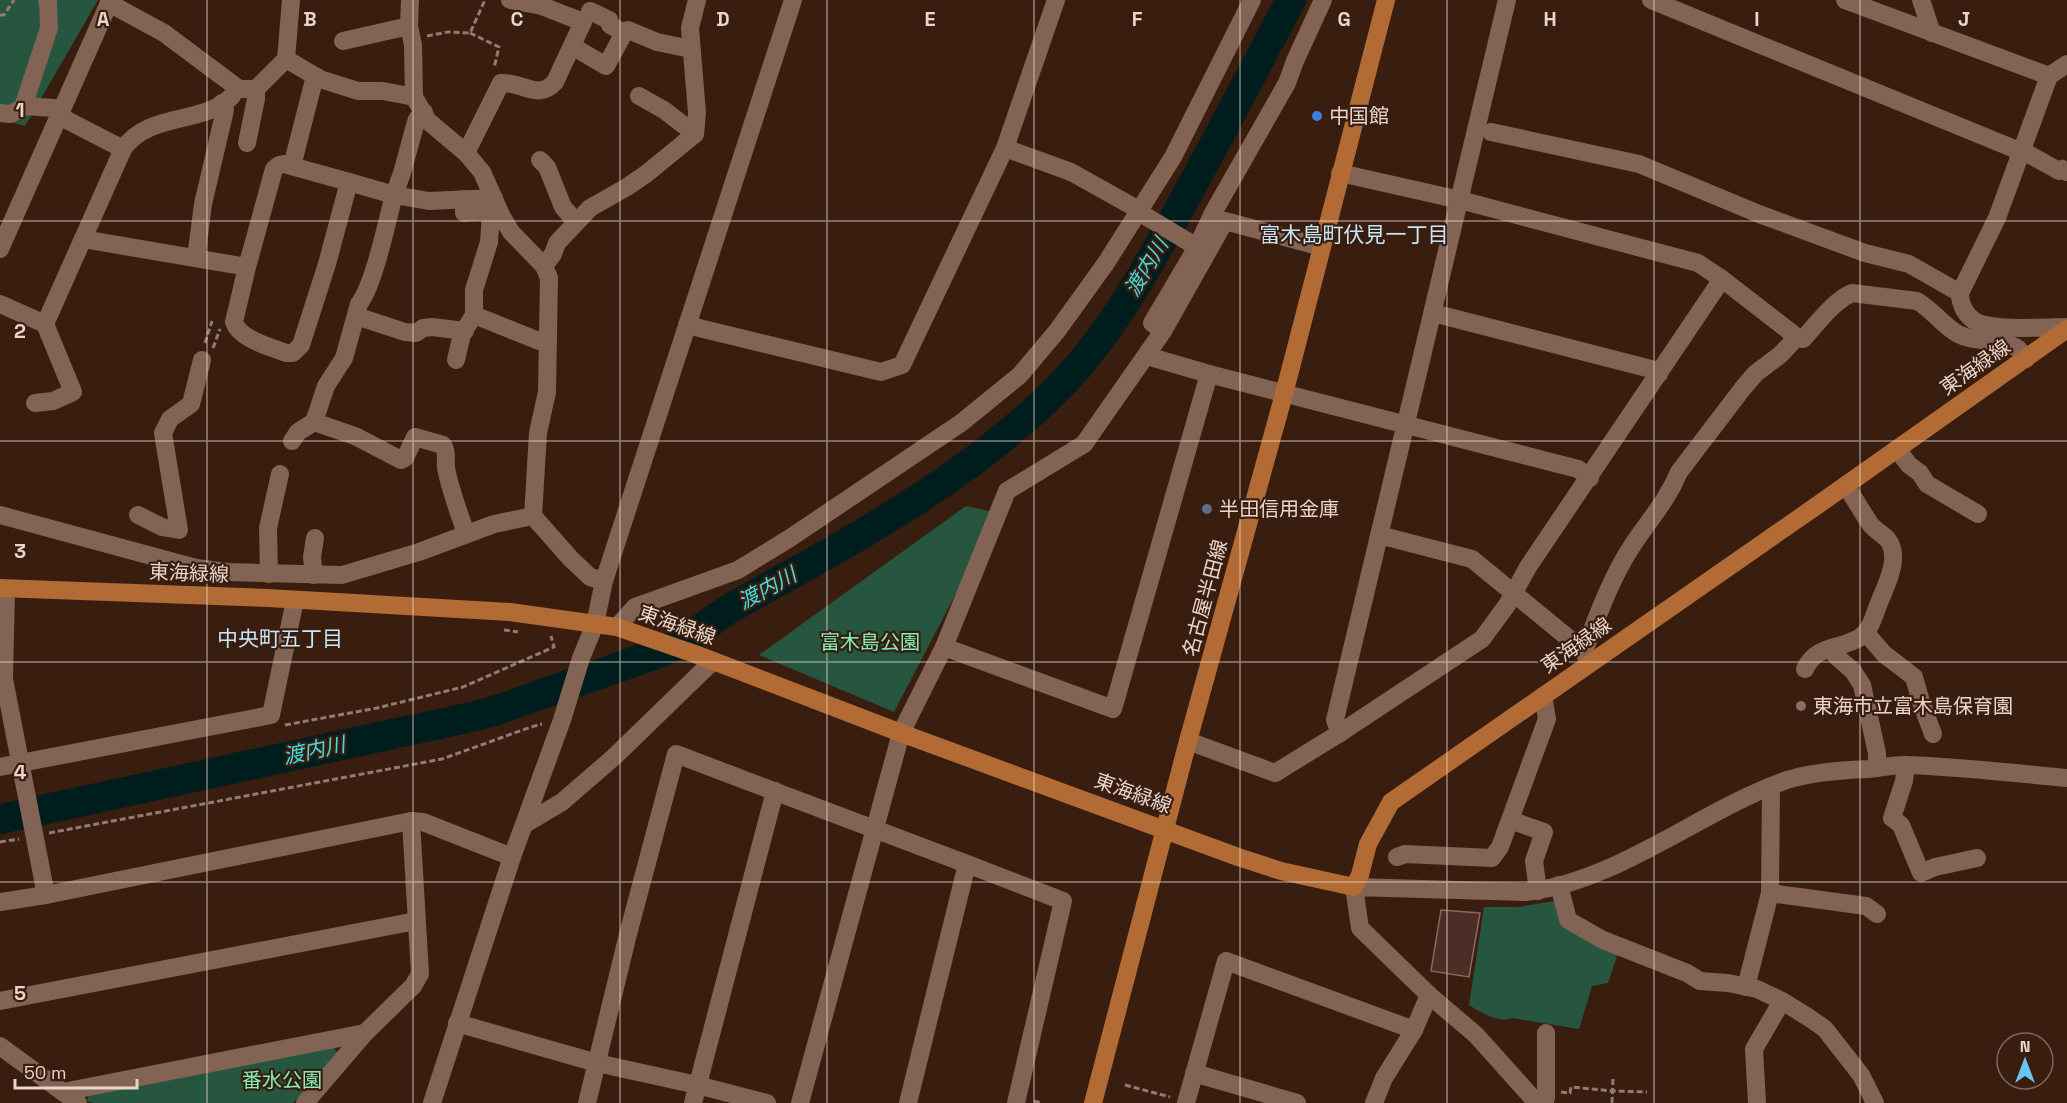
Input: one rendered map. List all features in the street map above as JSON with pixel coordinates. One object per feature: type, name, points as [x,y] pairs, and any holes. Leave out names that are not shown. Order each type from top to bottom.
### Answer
[{"type":"main road","name":"名古屋半田線","points":[[1093,1103],[1188,741],[1284,394],[1386,0]]},
{"type":"main road","name":"東海緑線","points":[[3,589],[295,600],[510,612],[617,627],[1238,857],[1281,871],[1354,887],[1360,875],[1368,844],[1391,802],[1543,696],[1586,657],[1846,485],[2067,328]]},
{"type":"street","points":[[24,106],[49,28],[47,0]]},
{"type":"street","points":[[45,324],[123,149],[131,138],[145,129],[213,108],[248,89],[286,59],[291,0]]},
{"type":"street","points":[[292,441],[298,432],[314,422],[326,386],[344,358],[359,304],[365,297],[417,119],[419,105],[409,26],[410,0]]},
{"type":"street","points":[[510,0],[589,11],[609,20],[610,25],[624,33]]},
{"type":"street","points":[[544,266],[554,254],[557,243],[590,208],[646,174],[694,134],[697,113],[690,28],[697,0]]},
{"type":"street","points":[[432,1103],[512,857],[595,624],[604,581],[793,0]]},
{"type":"street","points":[[687,325],[881,372],[902,365],[1005,148],[1056,0]]},
{"type":"street","points":[[617,627],[635,607],[738,570],[790,538],[961,423],[1020,375],[1057,331],[1143,213],[1252,0]]},
{"type":"street","points":[[1163,331],[1152,323],[1197,247],[1213,213],[1287,83],[1323,0]]},
{"type":"street","points":[[1340,734],[1335,720],[1507,0]]},
{"type":"street","points":[[1651,0],[2022,152],[2059,171],[2062,169],[2067,172]]},
{"type":"street","points":[[1845,0],[2049,76]]},
{"type":"street","points":[[1920,0],[1932,33]]},
{"type":"street","points":[[0,249],[110,2],[164,33],[248,89],[256,99],[247,143]]},
{"type":"street","points":[[466,153],[501,83],[511,83],[538,92],[548,90],[555,82],[589,11]]},
{"type":"street","points":[[343,41],[409,26]]},
{"type":"street","points":[[572,46],[606,66],[624,33],[628,30],[657,42],[691,49]]},
{"type":"street","points":[[286,59],[317,77],[358,91],[383,91],[419,105],[428,121],[466,153],[482,172],[511,232],[544,266],[549,278],[547,392],[538,433],[532,516],[590,577],[604,581]]},
{"type":"street","points":[[2067,64],[2049,76],[1997,218],[1960,293],[1960,304],[1967,315],[1977,322],[2006,327],[2067,328]]},
{"type":"street","points":[[292,166],[313,84],[317,77]]},
{"type":"street","points":[[639,96],[664,110],[694,134]]},
{"type":"street","points":[[196,258],[202,204],[225,110],[222,103]]},
{"type":"street","points":[[0,113],[11,114],[24,106],[54,108],[123,149]]},
{"type":"street","points":[[1491,132],[1639,164],[1865,253],[1909,264],[1960,293]]},
{"type":"street","points":[[1005,148],[1071,172],[1197,247]]},
{"type":"street","points":[[540,160],[547,167],[563,207],[576,222]]},
{"type":"street","points":[[349,182],[327,264],[301,345],[293,353],[286,353],[242,334],[235,327],[234,322],[274,169],[284,164],[349,182],[394,195],[429,201],[494,198]]},
{"type":"street","points":[[1340,173],[1460,200],[1698,263],[1797,337],[1803,339],[1833,306],[1852,292],[1917,302],[1926,306],[1956,333],[1973,340],[2018,348],[2026,359]]},
{"type":"street","points":[[456,360],[462,334],[469,323],[474,290],[489,242],[491,215],[488,211],[464,213],[464,199]]},
{"type":"street","points":[[800,1103],[901,733],[944,647],[1007,491],[1084,444],[1163,331],[1225,221],[1322,246]]},
{"type":"street","points":[[84,239],[248,267]]},
{"type":"street","points":[[1188,741],[1275,773],[1340,734],[1482,639],[1722,279]]},
{"type":"street","points":[[0,304],[45,324],[73,392],[53,401],[35,403]]},
{"type":"street","points":[[1433,313],[1652,369],[1659,374]]},
{"type":"street","points":[[356,316],[405,332],[416,333],[423,328],[469,323],[539,341],[548,341]]},
{"type":"street","points":[[1379,535],[1472,559],[1514,592],[1586,657],[1607,590],[1632,546],[1671,490],[1679,472],[1756,373],[1780,355],[1797,337]]},
{"type":"street","points":[[1147,356],[1406,426],[1578,469],[1590,478]]},
{"type":"street","points":[[181,564],[163,433],[170,418],[190,404],[202,360]]},
{"type":"street","points":[[944,647],[1113,709],[1209,374]]},
{"type":"street","points":[[314,422],[355,436],[401,460],[405,458],[415,437],[443,445],[447,452],[446,466],[454,500],[466,534]]},
{"type":"street","points":[[1897,449],[1909,465],[1920,473],[1927,484],[1978,514]]},
{"type":"street","points":[[269,574],[268,528],[280,474]]},
{"type":"street","points":[[1805,669],[1810,658],[1817,653],[1859,639],[1866,633],[1890,575],[1893,560],[1892,549],[1887,540],[1871,525],[1846,485]]},
{"type":"street","points":[[0,515],[196,568],[228,572],[314,575],[348,574],[419,552],[494,524],[532,516]]},
{"type":"street","points":[[138,515],[162,527],[178,530]]},
{"type":"street","points":[[314,575],[312,557],[315,538]]},
{"type":"street","points":[[3,589],[2,680],[46,895]]},
{"type":"street","points":[[0,766],[20,769],[271,715],[295,600]]},
{"type":"street","points":[[1866,633],[1884,654],[1914,677],[1933,734]]},
{"type":"street","points":[[1833,648],[1836,656],[1853,672],[1862,685],[1877,753],[1877,768]]},
{"type":"street","points":[[525,824],[562,802],[614,757],[713,662]]},
{"type":"street","points":[[1397,857],[1405,854],[1492,858],[1500,847],[1547,719],[1543,696]]},
{"type":"street","points":[[588,1103],[628,934],[676,754],[1063,901],[1016,1103]]},
{"type":"street","points":[[1906,765],[1904,781],[1892,818],[1901,825],[1921,873],[1935,867],[1977,858]]},
{"type":"street","points":[[1542,1099],[1360,928],[1354,887],[1538,891],[1575,881],[1628,858],[1737,801],[1771,787],[1789,780],[1838,770],[1906,765],[2067,778]]},
{"type":"street","points":[[1746,987],[1770,893],[1771,787]]},
{"type":"street","points":[[693,1103],[775,790]]},
{"type":"street","points":[[1510,820],[1544,832],[1534,861],[1538,891]]},
{"type":"street","points":[[0,902],[46,895],[411,821],[423,822],[512,857]]},
{"type":"street","points":[[306,1103],[365,1033],[413,986],[420,974],[411,821]]},
{"type":"street","points":[[908,1103],[967,864]]},
{"type":"street","points":[[1559,885],[1568,920],[1603,940],[1687,973],[1700,981],[1746,987],[1782,1001],[1825,1029],[1861,1075],[1875,1103]]},
{"type":"street","points":[[1770,893],[1866,906],[1877,914]]},
{"type":"street","points":[[0,1001],[416,921]]},
{"type":"street","points":[[1186,1102],[1226,961],[1414,1030]]},
{"type":"street","points":[[1374,1103],[1384,1078],[1414,1030],[1429,995]]},
{"type":"street","points":[[1757,1103],[1755,1049],[1782,1001]]},
{"type":"street","points":[[457,1023],[597,1063],[767,1103]]},
{"type":"street","points":[[0,1046],[70,1098],[365,1033]]},
{"type":"street","points":[[1542,1099],[1546,1033]]},
{"type":"street","points":[[1194,1073],[1297,1103]]},
{"type":"path","points":[[0,15],[4,15],[14,0]]},
{"type":"path","points":[[470,33],[485,0]]},
{"type":"path","points":[[413,45],[435,33],[470,33],[499,47],[494,68],[495,75],[501,83]]},
{"type":"path","points":[[212,321],[200,359],[208,362],[220,328],[235,327]]},
{"type":"path","points":[[494,629],[529,633]]},
{"type":"path","points":[[285,724],[377,708],[463,687],[554,647],[552,636],[540,635]]},
{"type":"path","points":[[34,834],[442,759],[531,727],[562,720]]},
{"type":"path","points":[[1612,1103],[1613,1079]]},
{"type":"path","points":[[1125,1085],[1186,1102]]},
{"type":"path","points":[[1542,1099],[1570,1093],[1571,1087],[1647,1092]]},
{"type":"green space","points":[[0,0],[98,0],[25,126],[0,119]]},
{"type":"green space","name":"富木島公園","points":[[966,506],[998,513],[894,712],[759,655]]},
{"type":"green space","points":[[1554,901],[1618,953],[1608,983],[1592,986],[1579,1029],[1512,1018],[1496,1018],[1469,1005],[1484,907],[1518,907]]},
{"type":"green space","name":"番水公園","points":[[334,1047],[338,1055],[293,1103],[94,1103],[87,1101],[89,1093]]},
{"type":"building","points":[[1441,910],[1480,913],[1469,977],[1431,971]]},
{"type":"waterway","name":"渡内川","points":[[0,819],[494,711],[659,653],[678,644],[727,610],[824,556],[915,501],[959,471],[1041,405],[1093,349],[1151,260],[1291,0]]},
{"type":"place","name":"中国館","points":[[1317,116]]},
{"type":"place","name":"半田信用金庫","points":[[1207,509]]},
{"type":"place","name":"東海市立富木島保育園","points":[[1801,706]]},
{"type":"district","name":"富木島町伏見一丁目","points":[[1354,234]]},
{"type":"district","name":"中央町五丁目","points":[[280,638]]}]
